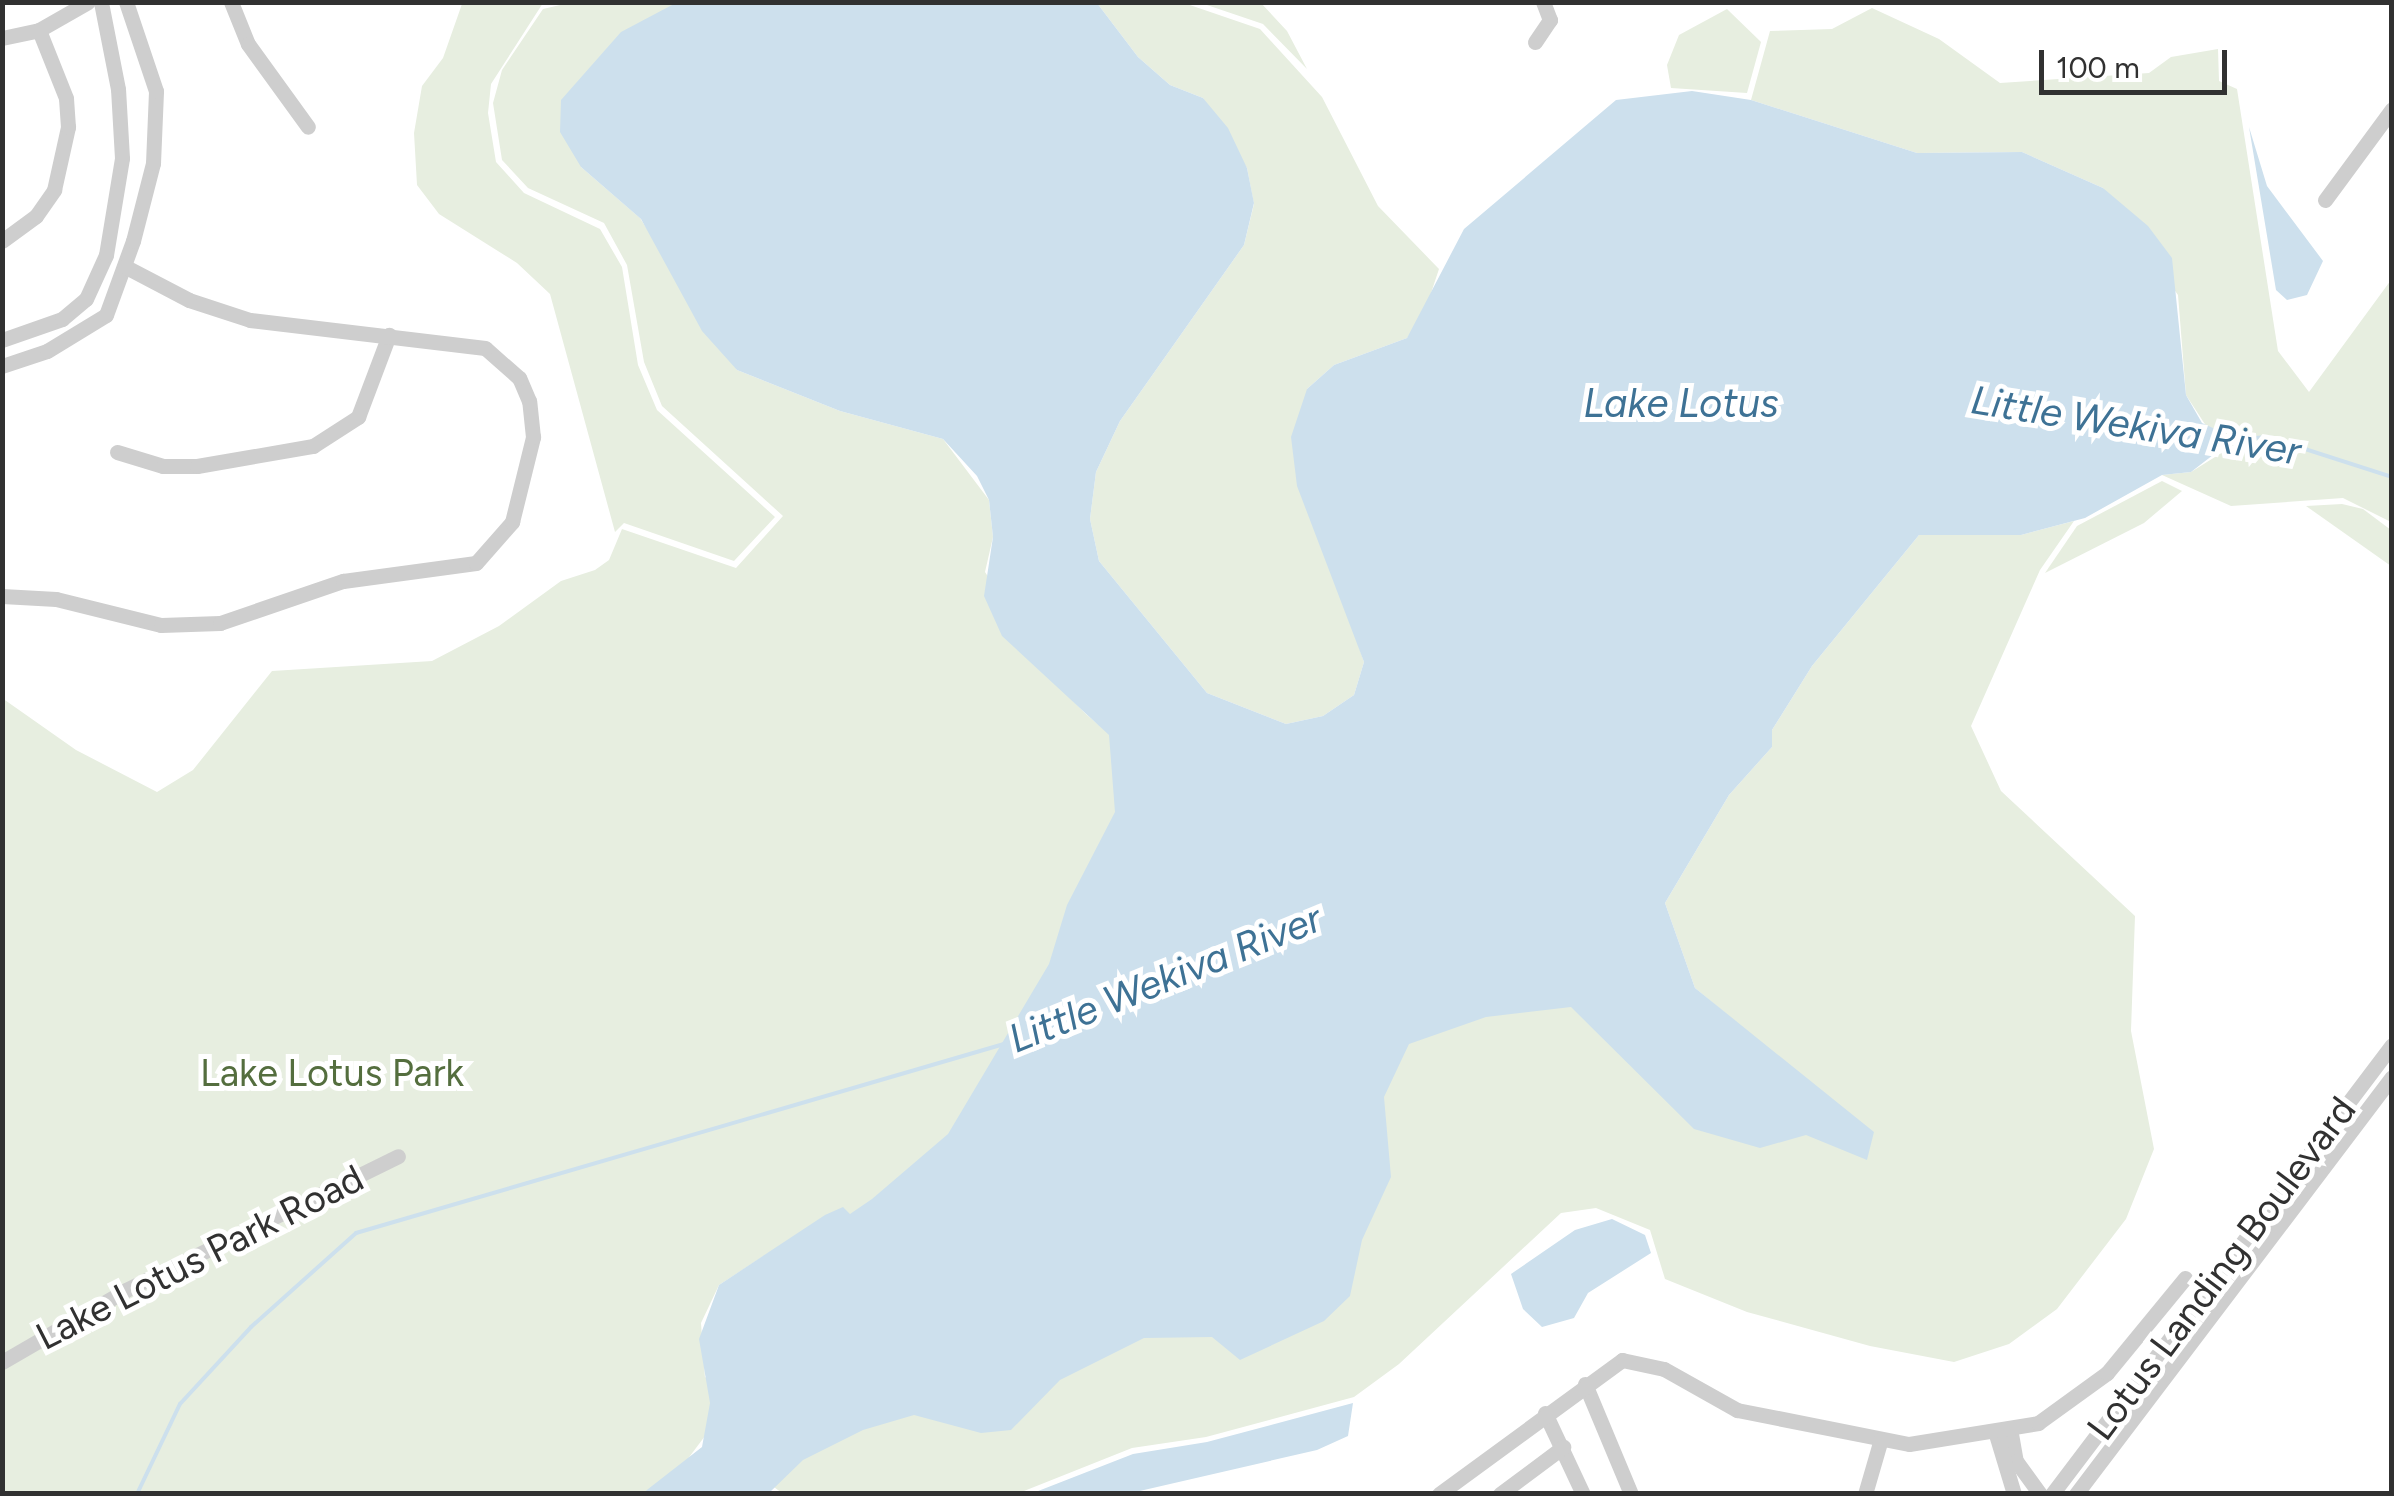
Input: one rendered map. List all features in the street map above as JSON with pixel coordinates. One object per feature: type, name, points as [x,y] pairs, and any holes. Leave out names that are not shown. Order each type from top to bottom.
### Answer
[{"type":"street","points":[[2,38],[39,30],[88,2]]},
{"type":"street","points":[[2,340],[62,319],[86,299],[106,256],[122,158],[100,2]]},
{"type":"street","points":[[2,366],[46,351],[106,315],[124,266],[152,163],[156,92],[126,2]]},
{"type":"street","points":[[232,2],[248,44],[308,128]]},
{"type":"street","points":[[1534,42],[1550,20],[1544,2]]},
{"type":"street","points":[[2,242],[36,216],[54,190],[68,126],[66,98],[39,30]]},
{"type":"street","points":[[2325,200],[2391,110]]},
{"type":"street","points":[[2,596],[56,599],[188,627],[342,581],[476,563],[512,522],[528,477],[533,437],[529,401],[519,378],[485,348],[250,320],[189,300],[124,266]]},
{"type":"street","points":[[117,452],[163,466],[197,466],[313,446],[358,418],[389,335]]},
{"type":"street","name":"Lotus Landing Boulevard","points":[[2052,1494],[2392,1045]]},
{"type":"street","name":"Lotus Landing Boulevard","points":[[2076,1494],[2392,1077]]},
{"type":"street","name":"Lake Lotus Park Road","points":[[2,1362],[126,1290],[398,1156]]},
{"type":"street","points":[[1438,1494],[1611,1363],[1642,1362],[1738,1410],[1909,1444],[2038,1423],[2107,1373],[2185,1278]]},
{"type":"street","points":[[1585,1384],[1630,1494]]},
{"type":"street","points":[[1546,1413],[1583,1494]]},
{"type":"street","points":[[2002,1430],[2016,1487],[2040,1494]]},
{"type":"street","points":[[1866,1494],[1881,1439]]},
{"type":"street","points":[[1500,1494],[1562,1447]]},
{"type":"green space","name":"Lake Lotus Park","points":[[573,2],[693,3],[672,5],[581,167],[640,218],[737,370],[840,411],[943,439],[989,500],[993,537],[985,572],[1060,688],[1107,732],[1536,877],[1836,1105],[1695,988],[1665,903],[1729,795],[1772,747],[1772,730],[1812,666],[1919,535],[2021,535],[2074,521],[2040,570],[1971,726],[2001,791],[2135,916],[2131,1031],[2154,1149],[2126,1219],[2057,1309],[2009,1344],[1954,1362],[1870,1346],[1747,1312],[1665,1279],[1650,1230],[1596,1208],[1561,1213],[1399,1364],[1354,1397],[1206,1437],[1132,1448],[1019,1493],[782,1493],[705,1436],[681,1468],[643,1493],[3,1493],[2,698],[76,750],[157,792],[193,770],[272,671],[432,661],[499,626],[561,581],[595,570],[609,560],[622,529],[736,568],[783,516],[662,406],[644,362],[627,265],[604,223],[528,188],[502,160],[493,103],[502,70],[543,9]],"holes":[[[807,1228],[705,1378],[701,1323],[719,1285]]]},
{"type":"green space","points":[[543,3],[491,84],[488,113],[496,162],[524,193],[600,229],[622,267],[638,365],[657,410],[775,517],[734,561],[624,523],[615,532],[550,294],[517,263],[439,214],[417,185],[414,133],[422,86],[443,58],[462,4]]},
{"type":"green space","points":[[1097,3],[1184,3],[1260,29],[1322,97],[1378,206],[1439,269],[1423,317],[1407,338],[1334,365],[1307,389],[1346,609],[1364,662],[1354,695],[1323,716],[1286,724],[1207,693],[1099,561],[1090,519],[1096,472],[1120,421],[1244,245],[1254,204],[1247,168],[1203,98],[1170,85],[1138,57]]},
{"type":"green space","points":[[1201,3],[1261,3],[1287,31],[1307,69],[1263,24]]},
{"type":"green space","points":[[1872,8],[1939,39],[2000,83],[2149,73],[2171,57],[2218,49],[2219,81],[2237,89],[2278,351],[2309,392],[2391,280],[2391,522],[2343,498],[2231,506],[2162,475],[2191,472],[2223,452],[2186,395],[2178,295],[2103,188],[2022,152],[1917,153],[1751,100],[1770,31],[1832,29]]},
{"type":"green space","points":[[1727,9],[1761,42],[1747,93],[1671,88],[1667,65],[1679,35]]},
{"type":"green space","points":[[2162,481],[2182,491],[2144,523],[2045,573],[2077,526]]},
{"type":"green space","points":[[2342,504],[2363,509],[2391,530],[2391,566],[2306,506]]},
{"type":"water","name":"Lake Lotus","points":[[1097,3],[1138,57],[1170,85],[1203,98],[1228,128],[1247,168],[1254,203],[1244,245],[1120,421],[1096,472],[1090,519],[1099,561],[1207,693],[1286,724],[1323,716],[1354,695],[1364,662],[1297,486],[1291,437],[1307,389],[1334,365],[1407,338],[1464,229],[1616,100],[1692,91],[1751,100],[1917,153],[2022,152],[2103,188],[2148,226],[2172,258],[2186,395],[2202,423],[2235,438],[2191,472],[2162,475],[2085,518],[2021,535],[1919,535],[1812,666],[1772,730],[1772,747],[1729,795],[1665,903],[1695,988],[1874,1132],[1867,1160],[1806,1135],[1760,1148],[1694,1129],[1571,1007],[1486,1017],[1409,1044],[1384,1097],[1391,1177],[1362,1240],[1350,1296],[1324,1321],[1240,1360],[1212,1337],[1144,1338],[1060,1380],[1011,1430],[981,1433],[914,1415],[863,1430],[803,1460],[769,1493],[643,1493],[702,1447],[710,1403],[699,1339],[719,1285],[825,1215],[843,1207],[850,1214],[948,1134],[1049,964],[1067,905],[1115,812],[1109,735],[1002,636],[984,596],[993,537],[989,500],[977,476],[943,439],[840,411],[737,370],[702,331],[641,219],[581,167],[560,132],[561,100],[621,32],[672,5]]},
{"type":"water","points":[[2249,127],[2267,186],[2323,261],[2307,295],[2287,300],[2276,290]]},
{"type":"water","points":[[1612,1219],[1645,1235],[1651,1253],[1588,1293],[1574,1318],[1542,1327],[1523,1309],[1511,1274],[1575,1230]]},
{"type":"water","points":[[1353,1403],[1348,1436],[1317,1450],[1131,1493],[1033,1493],[1133,1454],[1207,1442]]},
{"type":"waterway","name":"Little Wekiva River","points":[[2234,439],[2268,437],[2392,477]]},
{"type":"waterway","name":"Little Wekiva River","points":[[137,1494],[180,1404],[251,1327],[356,1233],[1004,1044]]}]
